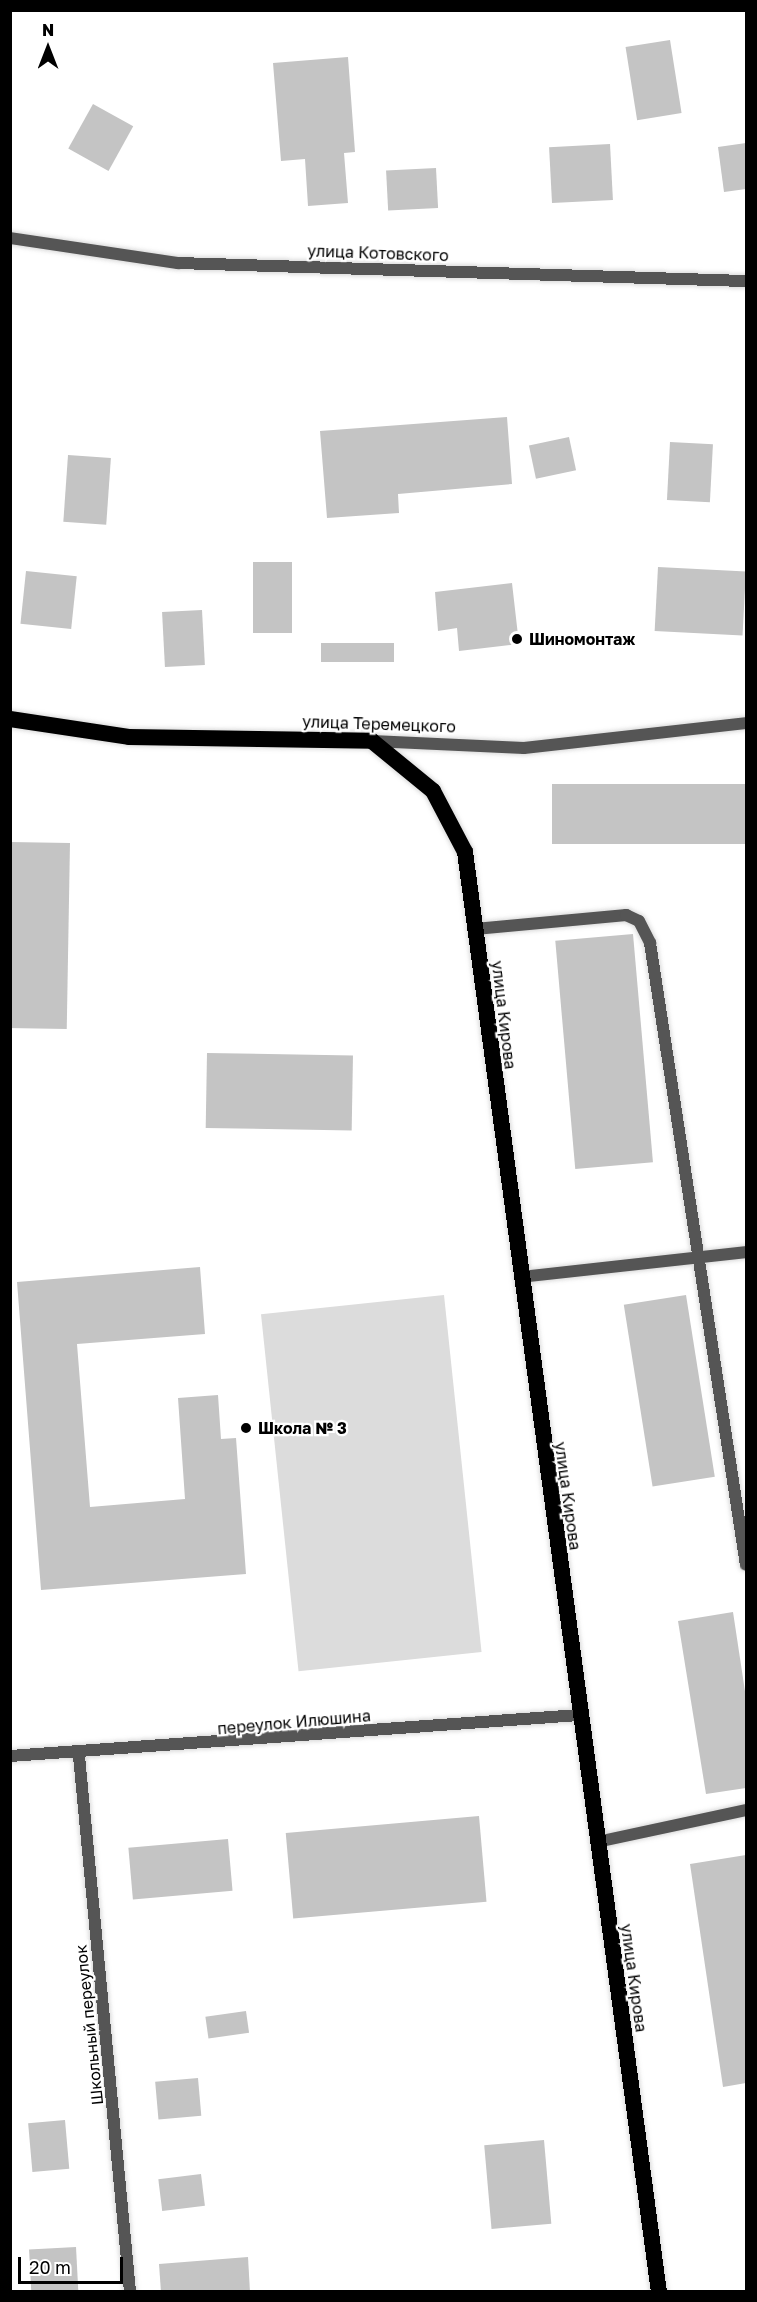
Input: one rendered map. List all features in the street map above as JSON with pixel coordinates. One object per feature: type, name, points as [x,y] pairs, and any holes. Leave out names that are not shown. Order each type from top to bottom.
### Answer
[{"type":"highway","name":"улица Теремецкого","points":[[10,719],[129,737],[372,741]]},
{"type":"highway","name":"улица Кирова","points":[[372,741],[438,801],[465,852],[579,1715],[660,2292]]},
{"type":"street","name":"улица Котовского","points":[[10,238],[178,263],[747,281]]},
{"type":"street","name":"улица Теремецкого","points":[[372,741],[524,748],[747,723]]},
{"type":"street","points":[[475,929],[626,915],[639,921],[650,943],[747,1565]]},
{"type":"street","points":[[520,1277],[747,1252]]},
{"type":"street","name":"переулок Илюшина","points":[[10,1756],[79,1756],[579,1715]]},
{"type":"street","name":"Школьный переулок","points":[[79,1756],[130,2292]]},
{"type":"street","points":[[597,1842],[747,1810]]},
{"type":"shaded area","points":[[444,1295],[482,1652],[299,1671],[261,1314]]},
{"type":"building","points":[[670,40],[682,113],[637,120],[626,47]]},
{"type":"building","points":[[348,57],[355,152],[344,153],[348,203],[308,206],[305,159],[281,161],[273,63]]},
{"type":"building","points":[[93,104],[133,126],[109,171],[68,149]]},
{"type":"building","points":[[746,143],[746,189],[724,192],[718,147]]},
{"type":"building","points":[[610,144],[613,200],[552,203],[549,147]]},
{"type":"building","points":[[436,168],[438,208],[388,211],[386,171]]},
{"type":"building","points":[[507,417],[512,484],[398,494],[399,513],[327,518],[320,431]]},
{"type":"building","points":[[569,437],[576,470],[536,479],[529,446]]},
{"type":"building","points":[[670,442],[713,444],[710,502],[667,500]]},
{"type":"building","points":[[68,455],[111,458],[106,525],[63,522]]},
{"type":"building","points":[[253,562],[292,562],[292,633],[253,633]]},
{"type":"building","points":[[658,567],[746,572],[743,636],[655,631]]},
{"type":"building","points":[[26,571],[77,576],[71,629],[20,624]]},
{"type":"building","points":[[512,583],[519,644],[459,651],[457,628],[438,631],[435,592]]},
{"type":"building","points":[[202,610],[205,665],[165,667],[162,612]]},
{"type":"building","points":[[321,643],[394,643],[394,662],[321,662]]},
{"type":"building","points":[[552,784],[746,784],[746,844],[552,844]]},
{"type":"building","points":[[10,842],[70,843],[67,1029],[10,1028]]},
{"type":"building","points":[[633,934],[653,1162],[575,1169],[555,941]]},
{"type":"building","points":[[207,1053],[353,1056],[352,1131],[206,1128]]},
{"type":"building","points":[[200,1267],[205,1334],[77,1344],[90,1507],[185,1499],[178,1398],[218,1395],[221,1439],[236,1438],[246,1574],[41,1590],[17,1282]]},
{"type":"building","points":[[686,1295],[715,1477],[653,1487],[624,1305]]},
{"type":"building","points":[[733,1612],[746,1698],[746,1788],[706,1794],[678,1621]]},
{"type":"building","points":[[479,1816],[486,1902],[293,1919],[286,1833]]},
{"type":"building","points":[[228,1839],[233,1891],[133,1900],[128,1848]]},
{"type":"building","points":[[746,1855],[746,2083],[723,2087],[690,1864]]},
{"type":"building","points":[[246,2011],[249,2033],[208,2038],[205,2017]]},
{"type":"building","points":[[198,2078],[201,2116],[158,2120],[155,2082]]},
{"type":"building","points":[[65,2120],[69,2169],[32,2172],[28,2123]]},
{"type":"building","points":[[544,2140],[551,2224],[492,2229],[484,2145]]},
{"type":"building","points":[[201,2174],[205,2206],[162,2211],[158,2179]]},
{"type":"building","points":[[76,2247],[78,2292],[31,2292],[29,2249]]},
{"type":"building","points":[[248,2257],[250,2292],[161,2292],[159,2264]]},
{"type":"place","name":"Шиномонтаж","points":[[517,639]]},
{"type":"place","name":"Школа № 3","points":[[246,1428]]}]
